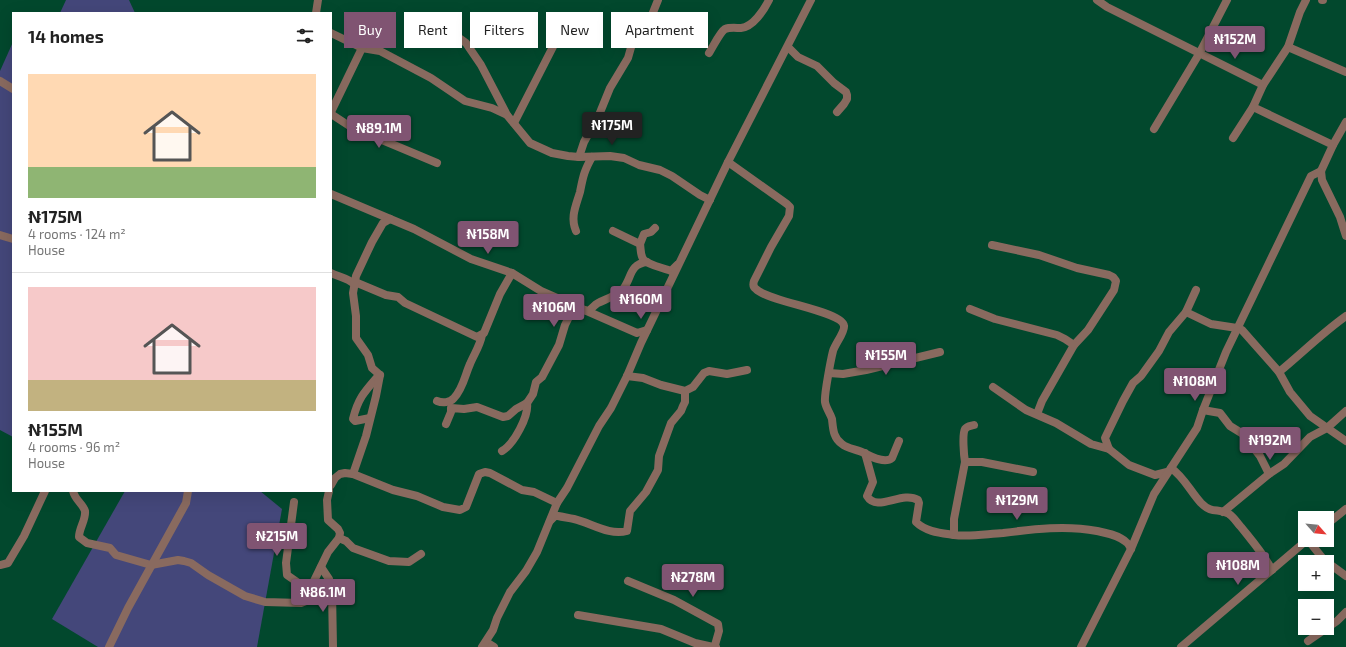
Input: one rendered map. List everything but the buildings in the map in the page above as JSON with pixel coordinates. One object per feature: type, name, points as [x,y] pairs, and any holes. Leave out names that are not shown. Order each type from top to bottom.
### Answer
[{"type":"street","points":[[316,12],[318,0]]},
{"type":"street","points":[[579,157],[584,142],[599,115],[610,88],[628,58],[632,44],[652,15],[658,0]]},
{"type":"street","points":[[710,53],[723,30],[727,28],[742,28],[747,26],[762,12],[769,0]]},
{"type":"street","points":[[494,647],[484,645],[493,630],[497,618],[510,592],[526,571],[537,552],[557,503],[567,488],[627,376],[647,330],[728,162],[811,0]]},
{"type":"street","points":[[1097,0],[1107,7],[1263,85]]},
{"type":"street","points":[[1154,129],[1199,54],[1226,0]]},
{"type":"street","points":[[1233,138],[1253,107],[1263,85],[1288,47],[1300,12],[1306,0]]},
{"type":"street","points":[[332,33],[344,39]]},
{"type":"street","points":[[462,39],[476,57],[507,115],[530,143],[538,148],[552,153],[579,157],[610,156],[624,158],[639,165],[660,170],[710,200]]},
{"type":"street","points":[[788,47],[798,57],[817,66],[834,84],[846,92],[848,96],[847,99],[837,112]]},
{"type":"street","points":[[1288,47],[1346,72]]},
{"type":"street","points":[[332,111],[362,48],[380,51],[431,78],[465,101],[492,108],[507,115]]},
{"type":"street","points":[[514,123],[552,48]]},
{"type":"street","points":[[0,81],[12,88]]},
{"type":"street","points":[[1253,107],[1333,145]]},
{"type":"street","points":[[332,114],[351,127],[437,163]]},
{"type":"street","points":[[1345,127],[1333,145],[1321,171],[1322,180],[1340,216],[1346,236]]},
{"type":"street","points":[[576,231],[573,224],[573,214],[583,176],[592,157]]},
{"type":"street","points":[[728,162],[790,207],[789,216],[771,247],[753,284],[754,288],[758,292],[821,312],[841,321],[844,324],[844,328],[830,361],[825,400],[835,435],[842,445],[882,461],[890,460],[892,458],[900,441]]},
{"type":"street","points":[[1081,647],[1131,549],[1159,484],[1197,428],[1226,352],[1311,176],[1321,171]]},
{"type":"street","points":[[1311,176],[1322,180]]},
{"type":"street","points":[[332,194],[414,229],[471,259],[512,273],[541,291],[637,333],[647,330]]},
{"type":"street","points":[[380,375],[372,368],[368,355],[356,338],[353,280],[383,222],[390,219]]},
{"type":"street","points":[[655,228],[651,232],[644,234],[640,244],[643,260],[671,271],[681,259]]},
{"type":"street","points":[[613,231],[640,244]]},
{"type":"street","points":[[0,235],[12,239]]},
{"type":"street","points":[[992,245],[1038,255],[1077,268],[1109,275],[1116,281],[1114,290],[1088,330],[1074,345],[1042,401],[1037,414]]},
{"type":"street","points":[[588,311],[597,304],[609,299],[623,288],[634,268],[647,262]]},
{"type":"street","points":[[332,273],[353,280],[380,293],[398,297],[405,303],[473,337],[477,338],[482,335]]},
{"type":"street","points":[[446,424],[451,412],[454,398],[461,387],[500,294],[512,273]]},
{"type":"street","points":[[1099,446],[1105,438],[1133,383],[1141,376],[1159,351],[1169,332],[1186,312],[1196,290]]},
{"type":"street","points":[[452,408],[477,407],[503,417],[508,416],[516,409],[527,403],[533,394],[536,382],[542,377],[559,345],[569,317],[574,311],[579,309],[588,311]]},
{"type":"street","points":[[970,309],[995,319],[1057,335],[1074,345]]},
{"type":"street","points":[[1186,312],[1211,324],[1237,328],[1246,333],[1279,372],[1290,392],[1310,416],[1346,441]]},
{"type":"street","points":[[1279,372],[1308,349],[1332,326],[1346,316]]},
{"type":"street","points":[[637,333],[641,343]]},
{"type":"street","points":[[829,373],[843,374],[866,370],[940,352]]},
{"type":"street","points":[[627,376],[643,378],[685,392],[693,387],[704,373],[710,371],[727,374],[747,370]]},
{"type":"street","points":[[370,418],[358,421],[353,419],[359,400],[380,375]]},
{"type":"street","points":[[353,474],[364,445],[380,375]]},
{"type":"street","points":[[993,387],[1020,406],[1056,422],[1091,444],[1109,449],[1129,465],[1155,475],[1169,470],[1179,474],[1198,499],[1208,509],[1212,511],[1224,512],[1233,517],[1263,554],[1272,570]]},
{"type":"street","points":[[550,521],[555,516],[558,516],[574,519],[602,529],[617,532],[627,531],[630,511],[646,492],[658,470],[659,456],[671,423],[684,406],[685,392]]},
{"type":"street","points":[[437,401],[445,402],[454,398]]},
{"type":"street","points":[[502,451],[509,447],[522,423],[527,413],[527,403]]},
{"type":"street","points":[[1203,410],[1220,413],[1230,426],[1243,434],[1269,474]]},
{"type":"street","points":[[1224,512],[1269,474],[1284,464],[1310,437],[1327,428],[1346,411]]},
{"type":"street","points":[[954,535],[954,519],[965,462],[964,431],[968,426],[974,425]]},
{"type":"street","points":[[1105,438],[1109,449]]},
{"type":"street","points":[[865,453],[873,482],[867,496],[869,499],[872,502],[881,503],[899,498],[915,498],[919,503],[916,522],[920,526],[935,532],[954,535],[981,536],[1041,528],[1066,528],[1108,534],[1126,542],[1131,549]]},
{"type":"street","points":[[965,462],[995,464],[1033,472]]},
{"type":"street","points":[[332,483],[340,474],[353,474],[393,490],[417,496],[443,507],[460,510],[466,507],[479,474],[485,472],[490,473],[522,490],[534,492],[557,503]]},
{"type":"street","points":[[1155,475],[1159,484]]},
{"type":"street","points":[[0,565],[8,563],[24,536],[45,492]]},
{"type":"street","points":[[73,492],[75,498],[84,508],[85,516],[79,537],[87,543],[110,548],[116,555],[151,565],[184,560],[245,596],[265,602],[304,603],[321,572],[328,552],[339,538],[340,533],[338,529],[328,520],[328,492]]},
{"type":"street","points":[[108,647],[151,565],[186,503],[188,492]]},
{"type":"street","points":[[294,502],[286,562],[287,575],[310,591]]},
{"type":"street","points":[[1334,518],[1346,508]]},
{"type":"street","points":[[339,538],[346,541],[353,548],[386,560],[409,562],[421,554]]},
{"type":"street","points":[[1126,542],[1135,540]]},
{"type":"street","points":[[1181,647],[1300,547]]},
{"type":"street","points":[[1314,547],[1324,560],[1346,576]]},
{"type":"street","points":[[321,572],[329,579],[332,591],[333,647]]},
{"type":"street","points":[[578,615],[661,629],[695,643],[715,647],[719,631],[718,624],[674,600],[628,581]]},
{"type":"street","points":[[1308,642],[1337,621],[1346,612]]},
{"type":"shaded area","points":[[66,0],[129,0],[135,12],[60,12]]},
{"type":"shaded area","points":[[12,44],[12,436],[0,430],[0,71]]},
{"type":"shaded area","points":[[124,492],[261,492],[282,509],[257,647],[98,647],[52,619]]}]
